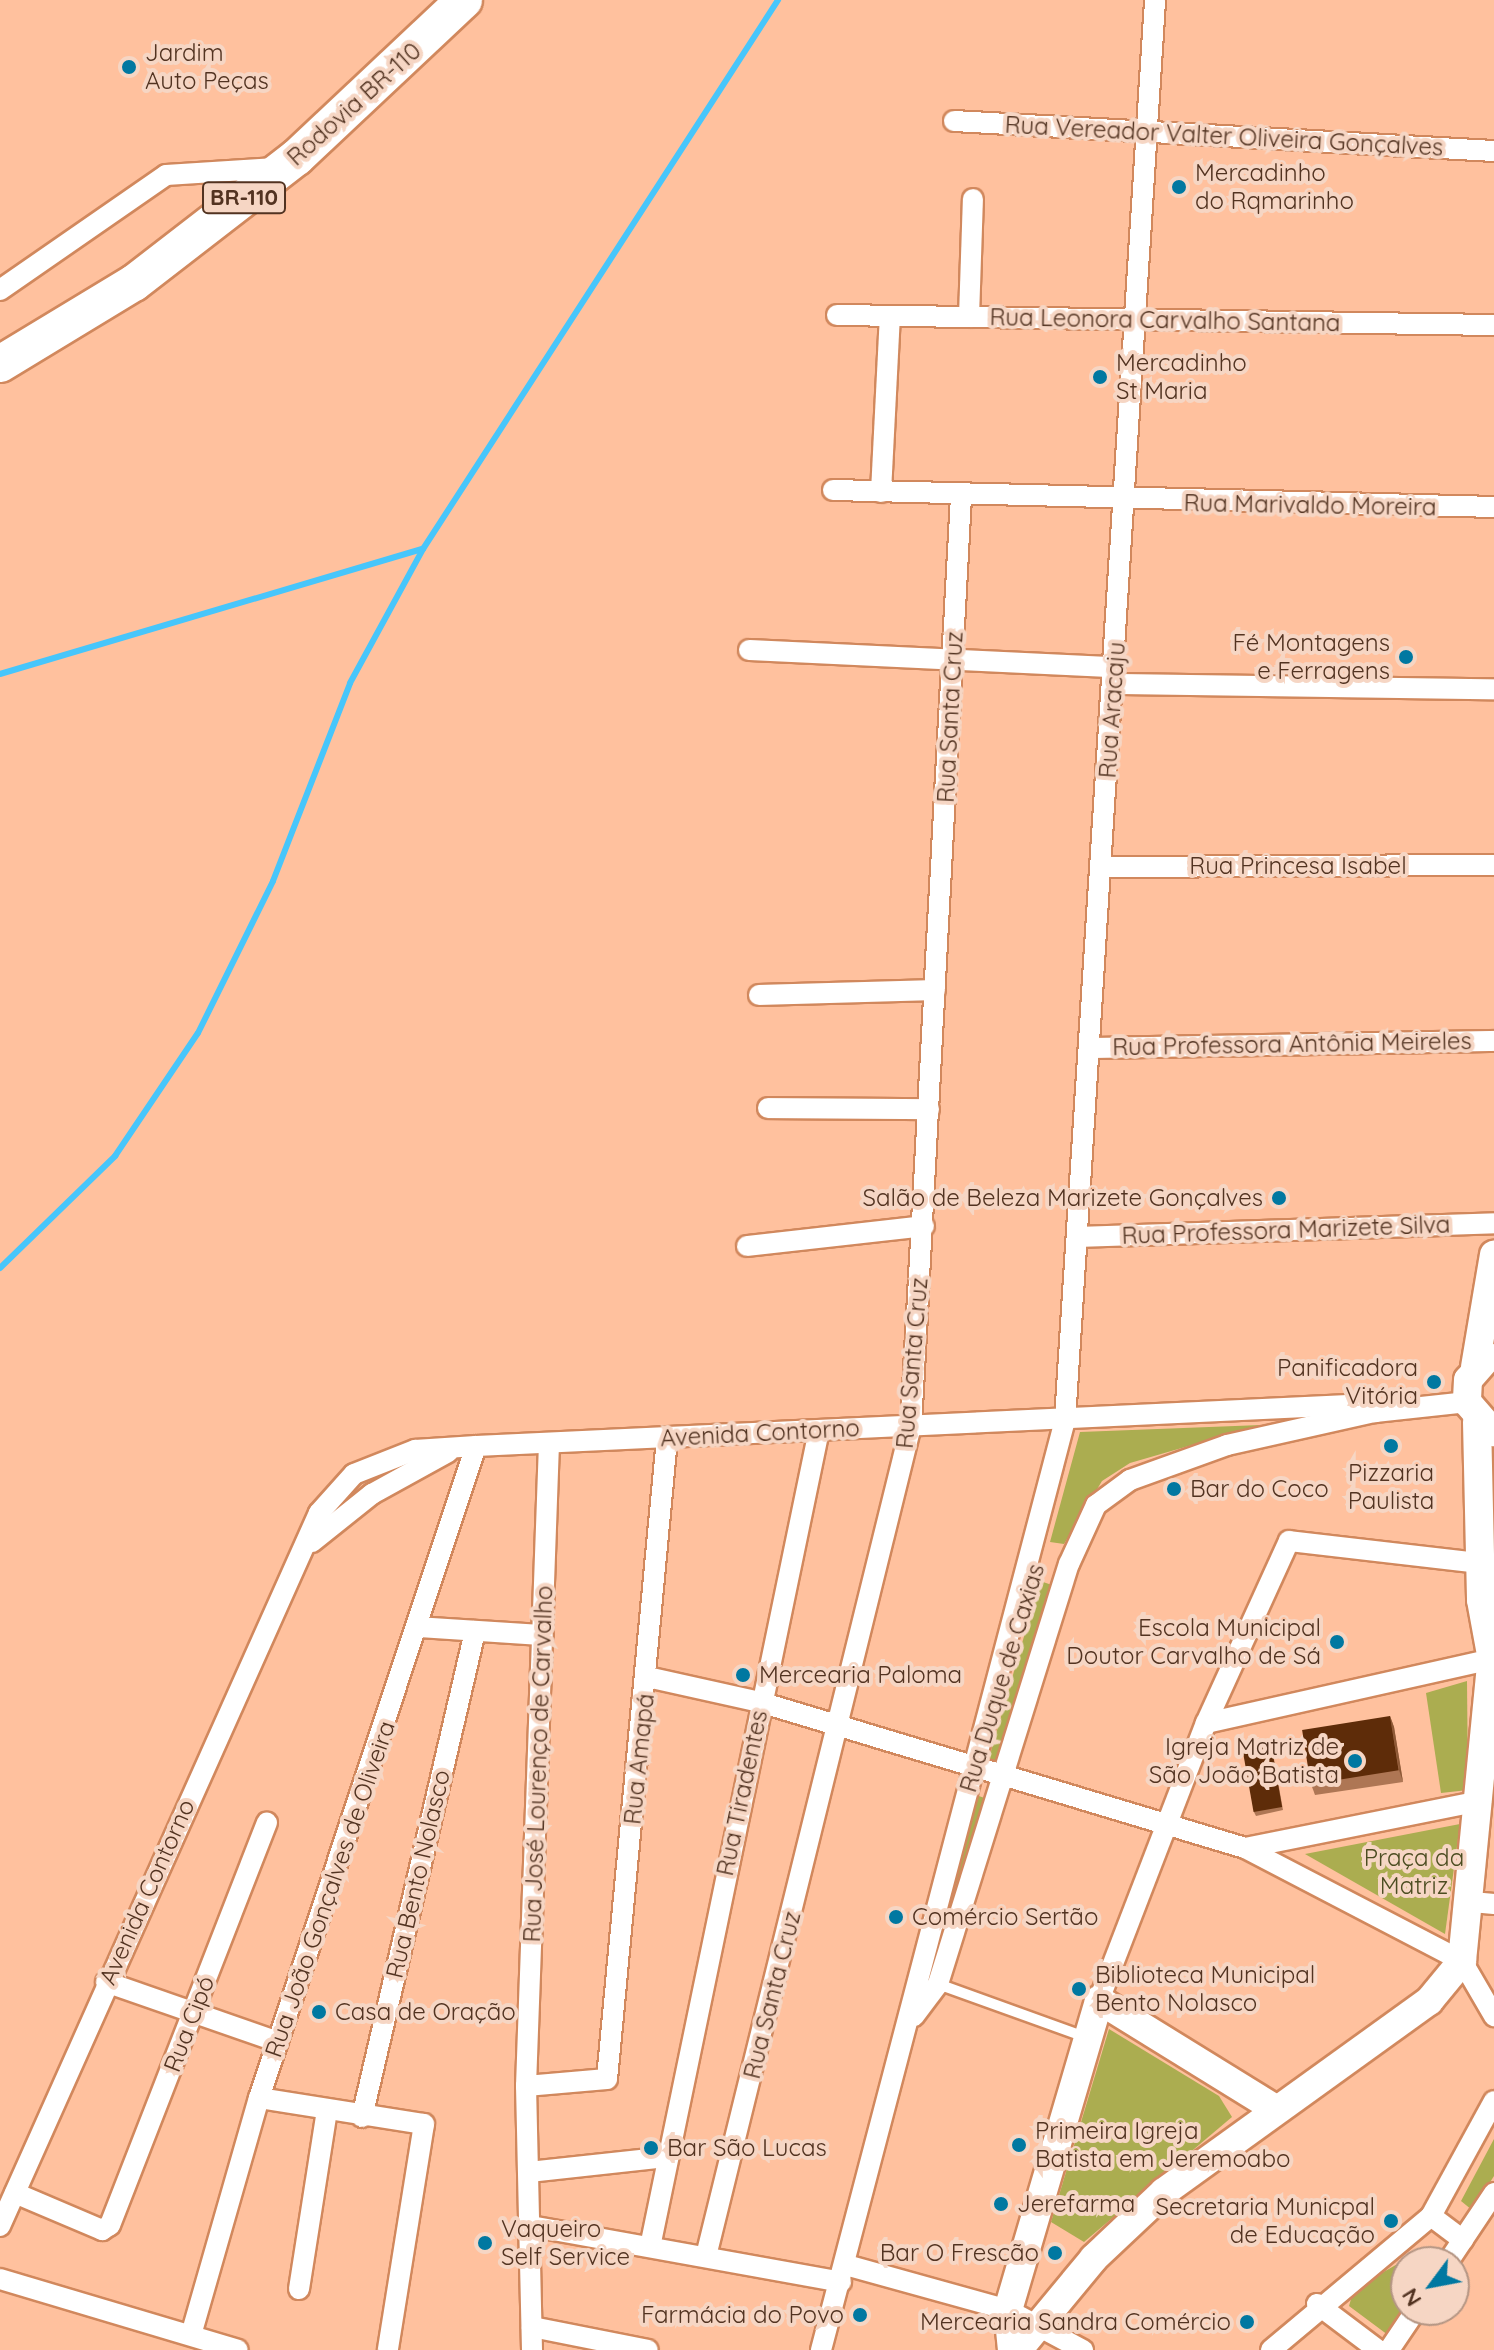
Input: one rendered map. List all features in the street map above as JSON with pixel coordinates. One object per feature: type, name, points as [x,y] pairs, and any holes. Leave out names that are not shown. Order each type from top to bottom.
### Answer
[{"type":"highway","name":"Rodovia BR-110","points":[[0,364],[134,283],[284,168],[464,0]]},
{"type":"street","name":"Rua Aracaju","points":[[1035,1554],[1065,1420],[1155,0]]},
{"type":"street","name":"Rua Vereador Valter Oliveira Gonçalves","points":[[954,121],[1494,151]]},
{"type":"street","points":[[0,290],[166,175],[284,168]]},
{"type":"street","points":[[969,317],[973,199]]},
{"type":"street","name":"Rua Leonora Carvalho Santana","points":[[837,315],[1494,325]]},
{"type":"street","points":[[881,492],[890,316]]},
{"type":"street","name":"Rua Marivaldo Moreira","points":[[833,490],[1125,502],[1494,507]]},
{"type":"street","name":"Rua Santa Cruz","points":[[706,2256],[841,1726],[911,1426],[961,496]]},
{"type":"street","points":[[749,650],[954,660],[1114,676],[1494,689]]},
{"type":"street","name":"Rua Princesa Isabel","points":[[1102,867],[1494,865]]},
{"type":"street","points":[[759,995],[935,990]]},
{"type":"street","name":"Rua Professora Antônia Meireles","points":[[1089,1048],[1494,1041]]},
{"type":"street","points":[[768,1108],[929,1109]]},
{"type":"street","name":"Rua Professora Marizete Silva","points":[[1079,1237],[1494,1223]]},
{"type":"street","points":[[747,1246],[924,1226]]},
{"type":"street","points":[[1015,2350],[1127,2226],[1274,2108],[1429,2001],[1462,1961],[1483,1903],[1481,1801],[1491,1648],[1479,1563],[1479,1419],[1494,1255]]},
{"type":"street","name":"Avenida Contorno","points":[[0,2226],[106,1982],[319,1513],[354,1474],[415,1450],[476,1446],[1348,1405],[1375,1412]]},
{"type":"street","points":[[1069,1564],[1096,1505],[1130,1480],[1227,1445],[1375,1412],[1479,1419]]},
{"type":"street","name":"Rua Tiradentes","points":[[650,2247],[760,1702],[819,1430]]},
{"type":"street","name":"Rua Amapá","points":[[526,2086],[607,2079],[667,1438]]},
{"type":"street","name":"Rua José Lourenço de Carvalho","points":[[532,2350],[526,2086],[549,1443]]},
{"type":"street","name":"Rua João Gonçalves de Oliveira","points":[[191,2335],[259,2098],[476,1446]]},
{"type":"street","points":[[1015,2350],[1008,2310],[1085,2037],[1163,1826],[1289,1541],[1479,1563]]},
{"type":"street","name":"Rua Duque de Caxias","points":[[821,2350],[914,2016],[914,1976],[1035,1554],[1069,1564],[938,1984],[914,2016]]},
{"type":"street","points":[[418,1627],[543,1635]]},
{"type":"street","name":"Rua Bento Nolasco","points":[[362,2117],[475,1631]]},
{"type":"street","points":[[1206,1723],[1491,1648]]},
{"type":"street","points":[[647,1677],[760,1702],[972,1770],[1245,1848],[1462,1961],[1494,2016]]},
{"type":"street","points":[[1245,1848],[1481,1801]]},
{"type":"street","name":"Rua Cipó","points":[[15,2193],[102,2230],[110,2225],[267,1823]]},
{"type":"street","points":[[106,1982],[278,2042]]},
{"type":"street","points":[[1099,2000],[1274,2108]]},
{"type":"street","points":[[259,2098],[362,2117],[424,2124],[388,2350]]},
{"type":"street","points":[[1271,2350],[1317,2304],[1431,2216],[1494,2101]]},
{"type":"street","points":[[299,2289],[327,2111]]},
{"type":"street","points":[[529,2172],[668,2157]]},
{"type":"street","points":[[1459,2246],[1494,2193]]},
{"type":"street","points":[[1431,2216],[1463,2240]]},
{"type":"street","points":[[531,2226],[706,2256],[844,2273],[1008,2310],[1041,2324],[1083,2350]]},
{"type":"street","points":[[0,2279],[238,2350]]},
{"type":"street","points":[[1317,2304],[1378,2350]]},
{"type":"street","points":[[1389,2350],[1405,2326]]},
{"type":"street","points":[[532,2327],[648,2350]]},
{"type":"lane","points":[[938,1984],[1085,2037]]},
{"type":"green space","points":[[1261,1425],[1130,1463],[1102,1481],[1064,1544],[1050,1542],[1080,1432]]},
{"type":"green space","points":[[1040,1581],[1052,1585],[997,1768],[987,1765]]},
{"type":"green space","points":[[1467,1681],[1468,1790],[1441,1793],[1426,1693]]},
{"type":"green space","points":[[976,1795],[987,1799],[923,1975],[912,1971]]},
{"type":"green space","name":"Praça da Matriz","points":[[1460,1824],[1445,1934],[1305,1854]]},
{"type":"green space","points":[[1109,2029],[1219,2096],[1232,2117],[1084,2242],[1051,2222]]},
{"type":"green space","points":[[1494,2139],[1494,2176],[1472,2210],[1461,2201]]},
{"type":"green space","points":[[1390,2268],[1390,2326],[1394,2326],[1388,2335],[1349,2306],[1354,2289]]},
{"type":"building","name":"Igreja Matriz de São João Batista","points":[[1390,1716],[1399,1770],[1311,1784],[1302,1730]]},
{"type":"building","points":[[1271,1744],[1282,1807],[1254,1812],[1242,1749]]},
{"type":"waterway","points":[[0,1268],[115,1156],[198,1033],[273,881],[350,683],[423,549],[778,0]]},
{"type":"waterway","points":[[0,674],[423,549]]},
{"type":"place","name":"Jardim Auto Peças","points":[[129,67]]},
{"type":"place","name":"Mercadinho do Rqmarinho","points":[[1179,187]]},
{"type":"place","name":"Mercadinho St Maria","points":[[1100,377]]},
{"type":"place","name":"Fé Montagens e Ferragens","points":[[1406,657]]},
{"type":"place","name":"Salão de Beleza Marizete Gonçalves","points":[[1279,1198]]},
{"type":"place","name":"Panificadora Vitória","points":[[1434,1382]]},
{"type":"place","name":"Pizzaria Paulista","points":[[1391,1446]]},
{"type":"place","name":"Bar do Coco","points":[[1174,1489]]},
{"type":"place","name":"Escola Municipal Doutor Carvalho de Sá","points":[[1337,1642]]},
{"type":"place","name":"Mercearia Paloma","points":[[743,1675]]},
{"type":"place","name":"Igreja Matriz de São João Batista","points":[[1355,1761]]},
{"type":"place","name":"Comércio Sertão","points":[[896,1917]]},
{"type":"place","name":"Biblioteca Municipal Bento Nolasco","points":[[1079,1989]]},
{"type":"place","name":"Casa de Oração","points":[[319,2012]]},
{"type":"place","name":"Primeira Igreja Batista em Jeremoabo","points":[[1019,2145]]},
{"type":"place","name":"Bar São Lucas","points":[[651,2148]]},
{"type":"place","name":"Jerefarma","points":[[1001,2204]]},
{"type":"place","name":"Secretaria Municpal de Educação","points":[[1391,2221]]},
{"type":"place","name":"Vaqueiro Self Service","points":[[485,2243]]},
{"type":"place","name":"Bar O Frescão","points":[[1055,2253]]},
{"type":"place","name":"Farmácia do Povo","points":[[860,2315]]},
{"type":"place","name":"Mercearia Sandra Comércio","points":[[1247,2322]]}]
